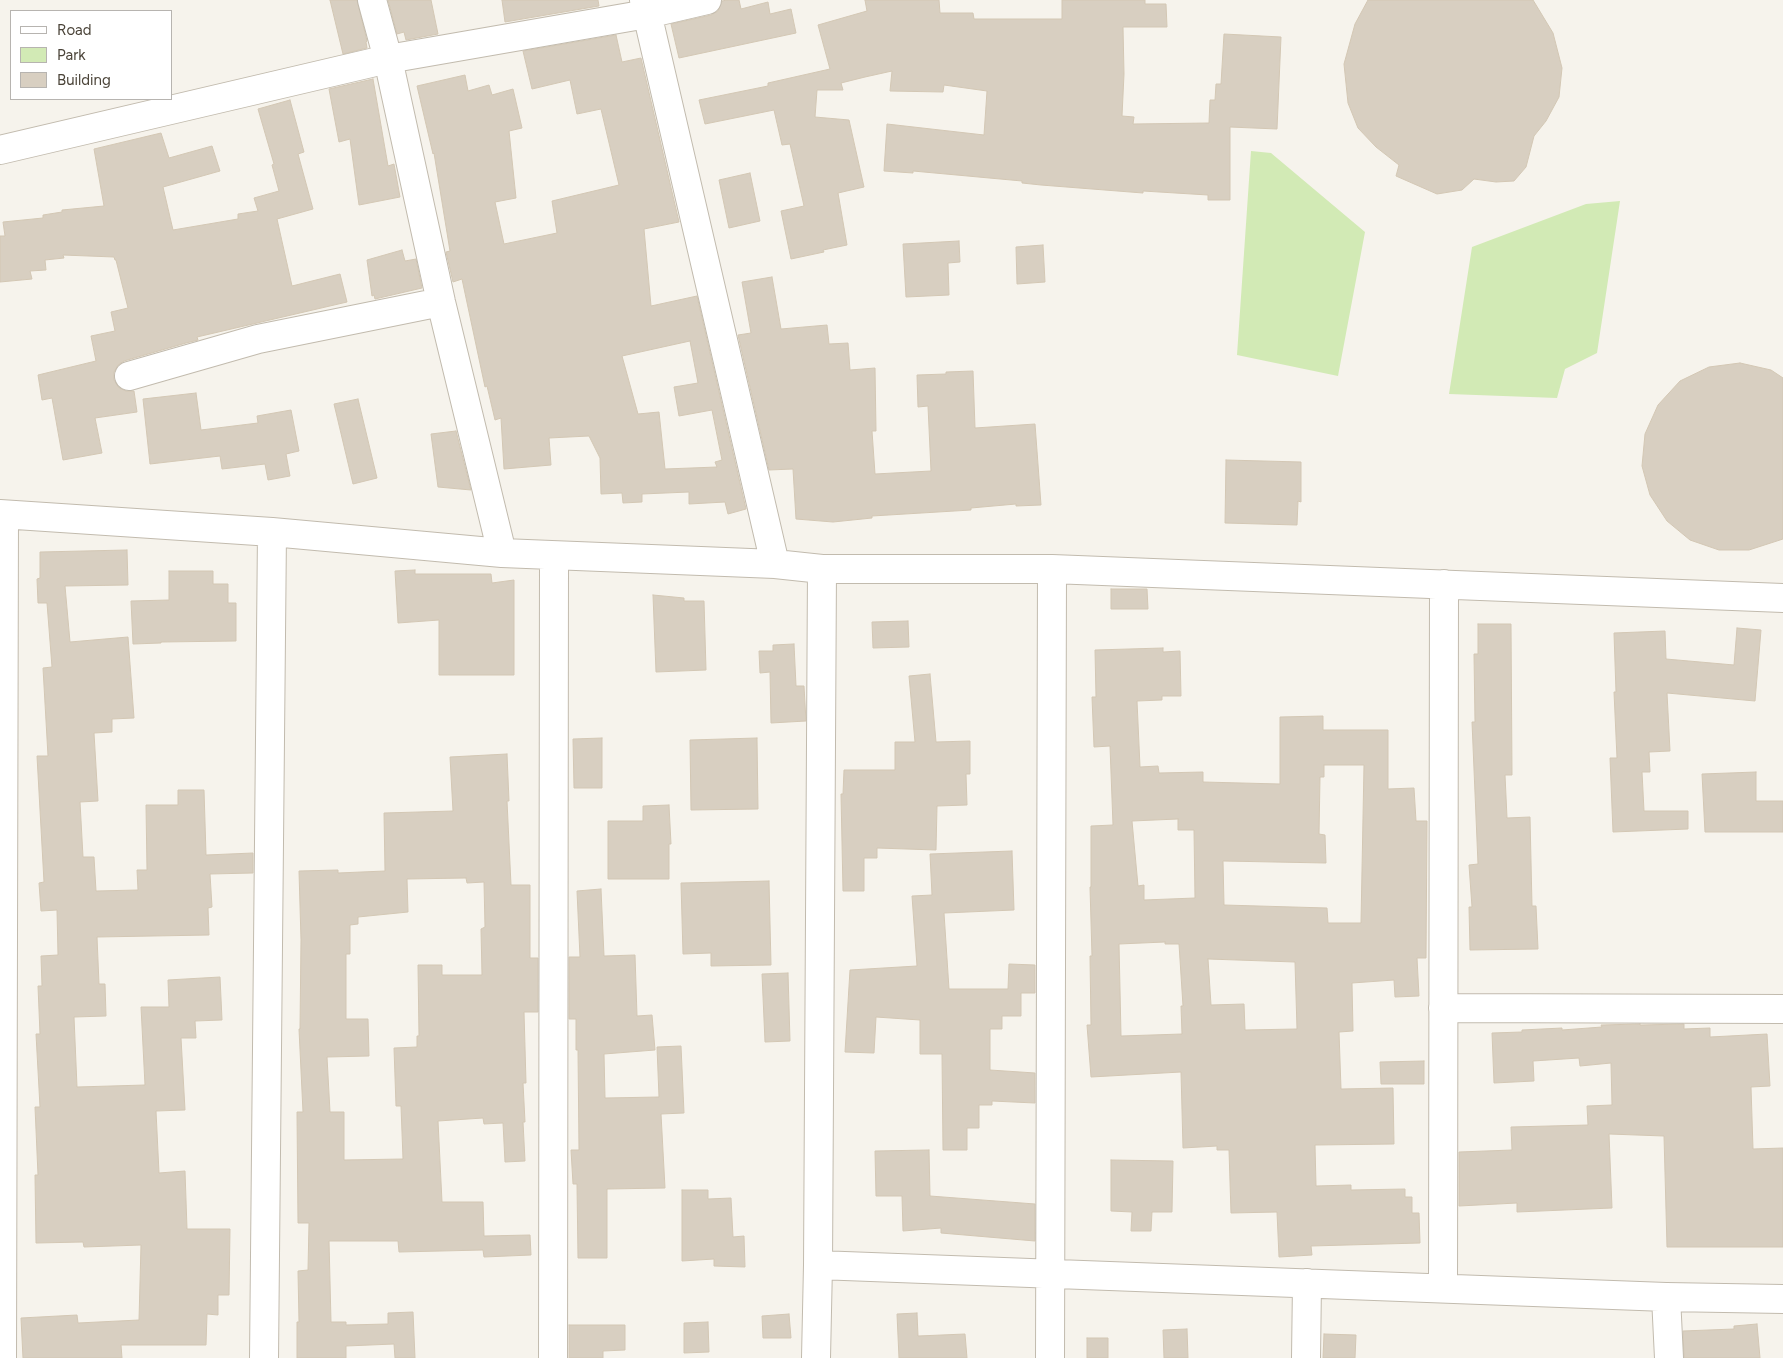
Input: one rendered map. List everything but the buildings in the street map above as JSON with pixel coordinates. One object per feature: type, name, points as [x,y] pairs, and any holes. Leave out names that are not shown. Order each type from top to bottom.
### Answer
[{"type":"street","points":[[372,0],[388,59],[441,302],[502,553]]},
{"type":"street","points":[[0,150],[388,59],[645,7],[707,0]]},
{"type":"street","points":[[645,7],[775,564]]},
{"type":"street","points":[[129,376],[258,340],[441,302]]},
{"type":"street","points":[[2,1358],[2,514],[272,532],[502,553],[775,564],[822,569],[1052,569],[1783,598]]},
{"type":"street","points":[[264,1358],[272,532]]},
{"type":"street","points":[[553,1358],[554,556]]},
{"type":"street","points":[[816,1358],[822,569]]},
{"type":"street","points":[[1050,1358],[1052,569]]},
{"type":"street","points":[[1443,1288],[1444,584]]},
{"type":"street","points":[[1443,1008],[1783,1009]]},
{"type":"street","points":[[818,1266],[1666,1297],[1783,1299]]},
{"type":"street","points":[[1306,1358],[1307,1283]]},
{"type":"street","points":[[1666,1297],[1670,1358]]},
{"type":"green space","points":[[1251,151],[1271,153],[1365,232],[1338,376],[1237,355]]},
{"type":"green space","points":[[1620,201],[1597,353],[1565,369],[1557,398],[1449,394],[1472,247],[1586,204]]}]
